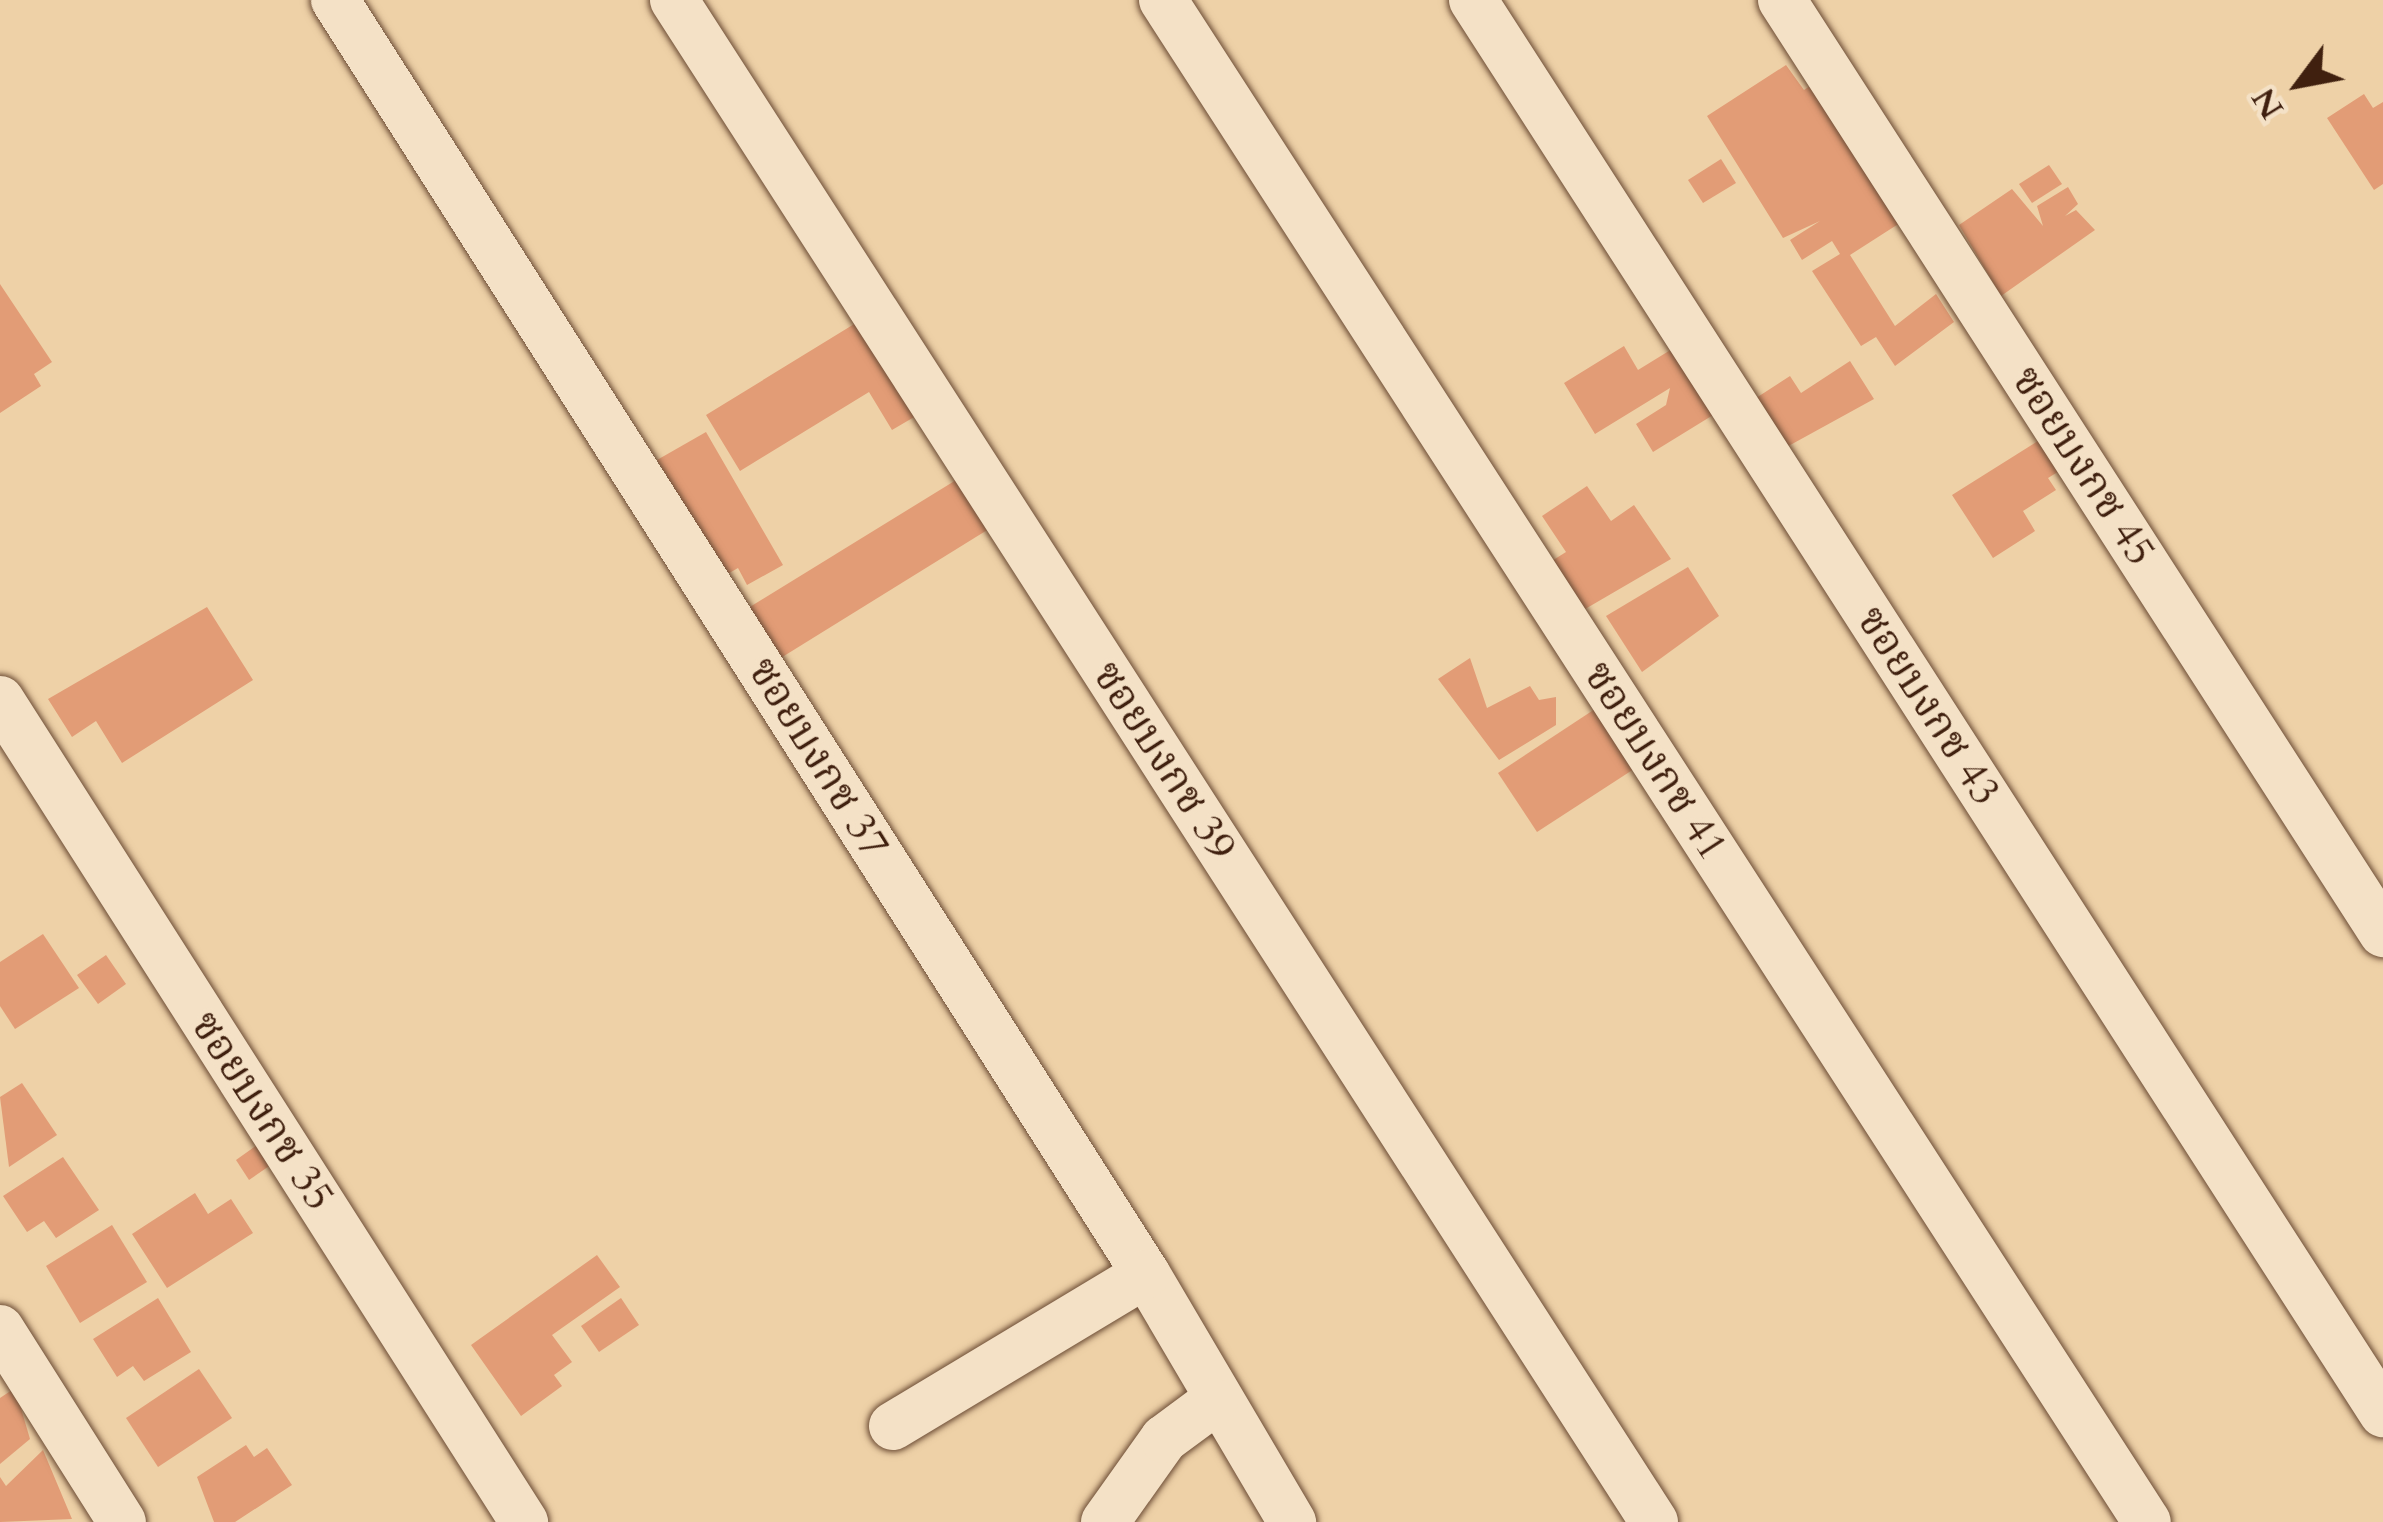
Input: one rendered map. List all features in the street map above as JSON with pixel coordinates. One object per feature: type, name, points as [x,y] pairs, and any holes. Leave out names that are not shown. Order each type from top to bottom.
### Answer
[{"type":"street","name":"ซอยบงกช 37","points":[[335,0],[1147,1274],[1214,1402],[1292,1522]]},
{"type":"street","name":"ซอยบงกช 39","points":[[674,0],[1654,1522]]},
{"type":"street","name":"ซอยบงกช 41","points":[[1163,0],[2147,1522]]},
{"type":"street","name":"ซอยบงกช 43","points":[[1473,0],[2383,1413]]},
{"type":"street","name":"ซอยบงกช 45","points":[[1782,0],[2383,932]]},
{"type":"street","name":"ซอยบงกช 35","points":[[0,700],[524,1522]]},
{"type":"street","points":[[893,1426],[1147,1274]]},
{"type":"street","points":[[0,1329],[122,1522]]},
{"type":"street","points":[[1105,1522],[1164,1439],[1214,1402]]},
{"type":"building","points":[[1786,65],[1804,90],[1816,82],[1903,221],[1850,255],[1895,326],[1936,294],[1954,322],[1895,366],[1876,337],[1861,346],[1812,271],[1840,254],[1832,241],[1802,260],[1790,240],[1820,221],[1783,238],[1707,116]]},
{"type":"building","points":[[2364,94],[2373,108],[2383,102],[2383,184],[2374,190],[2327,118]]},
{"type":"building","points":[[1721,159],[1736,183],[1703,203],[1688,180]]},
{"type":"building","points":[[2049,165],[2062,184],[2032,203],[2019,184]]},
{"type":"building","points":[[2068,187],[2078,204],[2065,216],[2076,210],[2095,230],[2001,296],[1959,225],[2012,189],[2043,226],[2037,206]]},
{"type":"building","points":[[0,284],[52,362],[34,374],[41,386],[0,413]]},
{"type":"building","points":[[864,318],[921,413],[892,430],[869,392],[740,471],[706,415]]},
{"type":"building","points":[[1624,346],[1638,370],[1677,346],[1718,412],[1653,452],[1636,424],[1666,405],[1670,388],[1595,434],[1564,383]]},
{"type":"building","points":[[1850,361],[1874,399],[1783,449],[1753,400],[1790,376],[1801,393]]},
{"type":"building","points":[[706,432],[783,565],[747,585],[738,568],[724,576],[657,460]]},
{"type":"building","points":[[2041,439],[2061,470],[2048,478],[2056,490],[2023,511],[2035,531],[1993,558],[1952,495]]},
{"type":"building","points":[[974,469],[1005,519],[771,664],[740,613]]},
{"type":"building","points":[[1587,486],[1611,521],[1634,505],[1671,559],[1580,612],[1547,564],[1566,552],[1542,516]]},
{"type":"building","points":[[1688,567],[1719,616],[1642,672],[1606,616]]},
{"type":"building","points":[[207,607],[253,680],[122,763],[96,721],[72,737],[48,699]]},
{"type":"building","points":[[1470,658],[1487,708],[1530,686],[1539,700],[1556,697],[1556,725],[1499,760],[1438,679]]},
{"type":"building","points":[[1595,709],[1634,769],[1537,832],[1498,773]]},
{"type":"building","points":[[43,934],[79,988],[15,1029],[0,1006],[0,962]]},
{"type":"building","points":[[106,955],[126,984],[98,1004],[77,975]]},
{"type":"building","points":[[22,1083],[57,1135],[9,1167],[0,1097]]},
{"type":"building","points":[[267,1138],[281,1158],[249,1180],[236,1160]]},
{"type":"building","points":[[63,1157],[99,1210],[56,1238],[44,1221],[27,1232],[3,1196]]},
{"type":"building","points":[[195,1193],[208,1214],[231,1199],[253,1233],[167,1288],[132,1234]]},
{"type":"building","points":[[112,1225],[147,1282],[80,1323],[46,1266]]},
{"type":"building","points":[[597,1255],[620,1287],[552,1335],[572,1362],[554,1375],[562,1386],[521,1416],[471,1345]]},
{"type":"building","points":[[158,1298],[191,1352],[144,1381],[133,1366],[117,1377],[93,1339]]},
{"type":"building","points":[[621,1298],[639,1325],[599,1352],[581,1326]]},
{"type":"building","points":[[199,1369],[232,1418],[158,1467],[126,1418]]},
{"type":"building","points":[[15,1388],[30,1439],[0,1464],[0,1398]]},
{"type":"building","points":[[246,1445],[254,1457],[267,1448],[292,1485],[235,1522],[214,1522],[197,1477]]},
{"type":"building","points":[[43,1450],[72,1519],[0,1522],[0,1477],[6,1486]]}]
